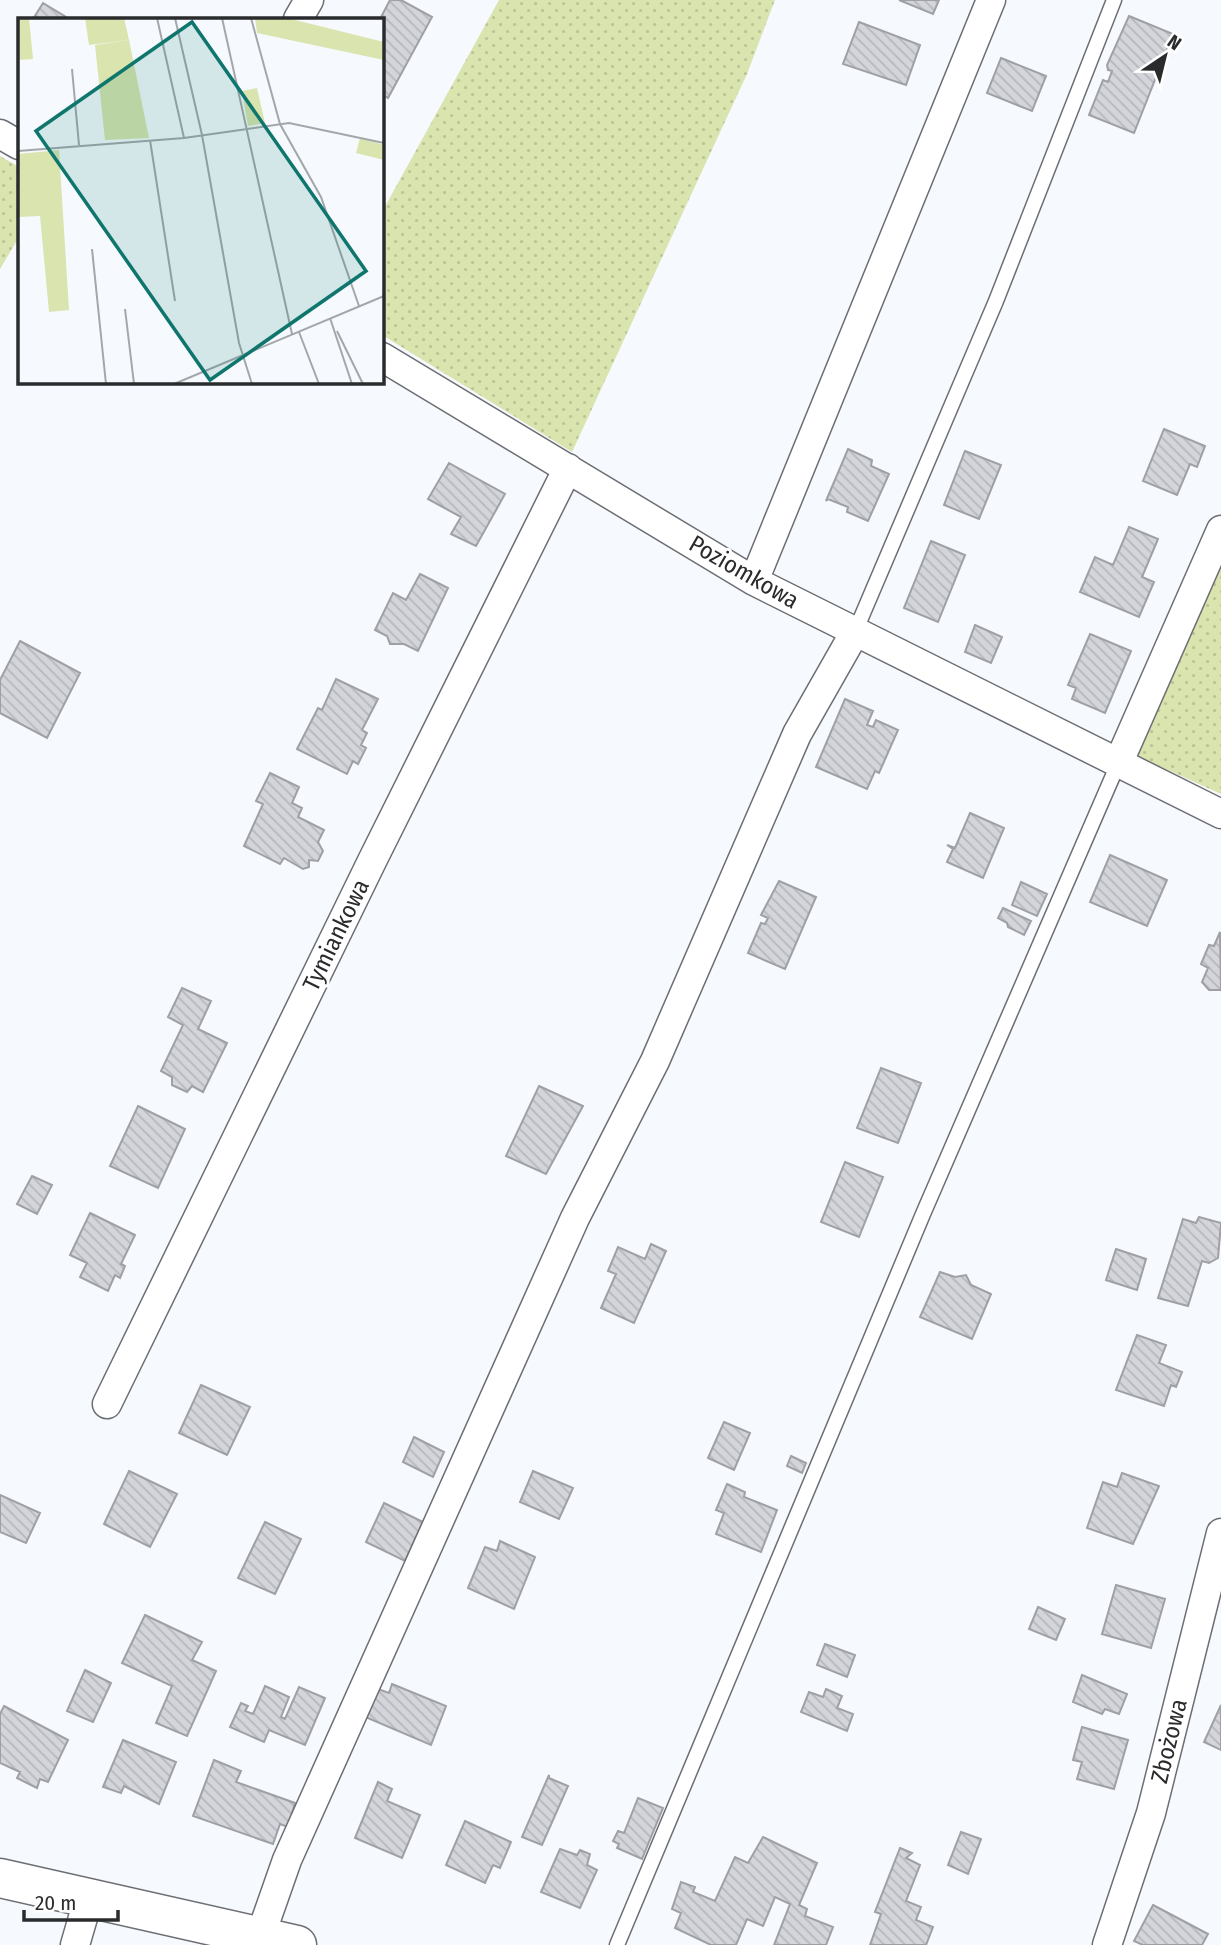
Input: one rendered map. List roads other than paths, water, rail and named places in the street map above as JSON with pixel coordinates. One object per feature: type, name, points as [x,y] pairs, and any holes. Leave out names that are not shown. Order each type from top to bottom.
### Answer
[{"type":"main road","points":[[0,1878],[89,1897],[259,1941],[298,1945]]},
{"type":"street","points":[[299,18],[309,0]]},
{"type":"street","points":[[754,581],[991,0]]},
{"type":"street","points":[[0,134],[18,144]]},
{"type":"street","name":"Poziomkowa","points":[[383,358],[754,581],[1118,765],[1221,814]]},
{"type":"street","name":"Tymiankowa","points":[[107,1404],[367,871],[568,468]]},
{"type":"street","points":[[1118,765],[1221,530]]},
{"type":"street","points":[[259,1941],[287,1860],[575,1218],[655,1061],[797,734],[855,632]]},
{"type":"street","name":"Zbożowa","points":[[1107,1945],[1151,1813],[1221,1533]]},
{"type":"street","points":[[75,1945],[89,1897]]},
{"type":"lane","points":[[855,632],[996,300],[1115,0]]},
{"type":"lane","points":[[617,1945],[923,1214],[1118,765]]}]
